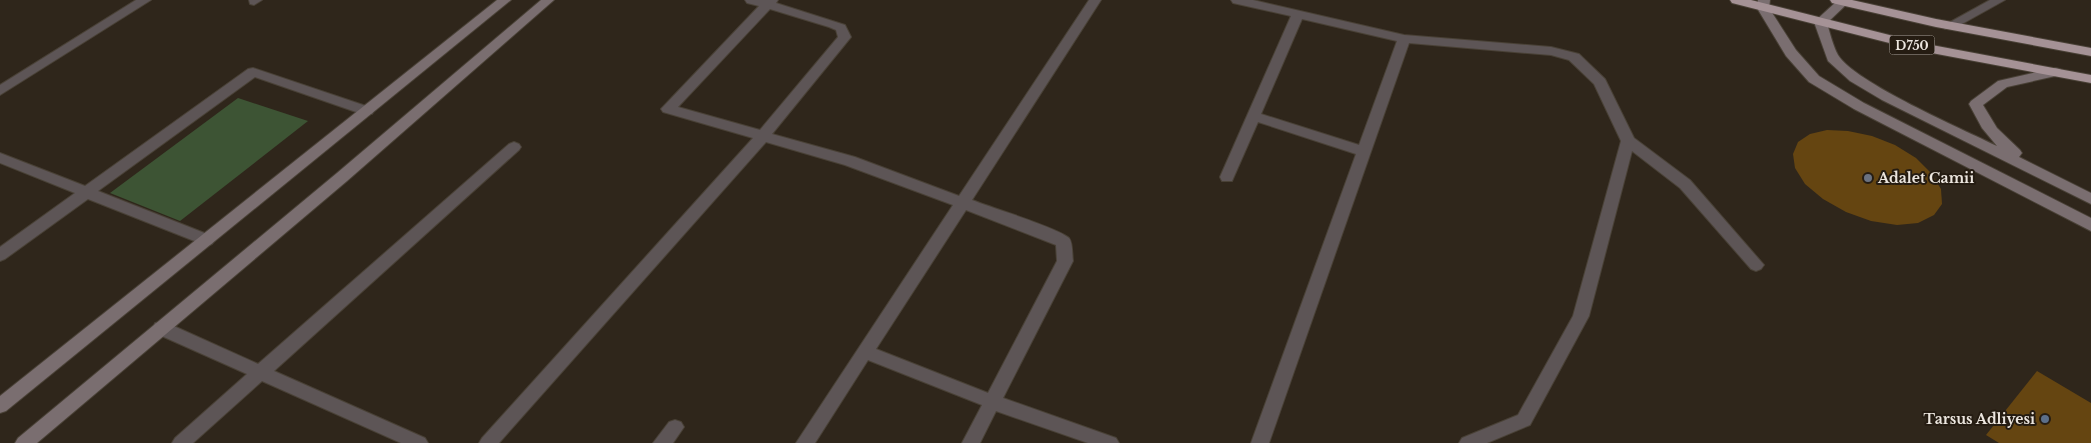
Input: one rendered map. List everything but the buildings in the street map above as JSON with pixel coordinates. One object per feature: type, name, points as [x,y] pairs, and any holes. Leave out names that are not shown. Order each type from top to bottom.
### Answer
[{"type":"highway","name":"D750","points":[[1736,0],[1764,4],[1820,22],[1921,47],[2091,79]]},
{"type":"highway","name":"D750","points":[[1840,1],[1949,26],[2091,52]]},
{"type":"street","points":[[0,91],[145,0]]},
{"type":"street","points":[[0,406],[505,0]]},
{"type":"street","points":[[24,443],[342,177],[548,0]]},
{"type":"street","points":[[488,443],[762,136],[845,37],[841,28],[833,24],[769,2],[751,0]]},
{"type":"street","points":[[805,443],[964,203],[1095,0]]},
{"type":"street","points":[[1237,0],[1404,38],[1551,51],[1574,57],[1600,82],[1628,141],[1685,184],[1756,265]]},
{"type":"street","points":[[1949,26],[1999,0]]},
{"type":"street","points":[[1840,1],[1820,22],[1834,58],[1855,78],[1888,97],[2091,198]]},
{"type":"street","points":[[769,2],[668,109],[850,161],[1047,234],[1063,242],[1065,262],[971,443]]},
{"type":"street","points":[[1764,4],[1791,53],[1814,79],[1859,106],[2091,225]]},
{"type":"street","points":[[1227,177],[1298,14]]},
{"type":"street","points":[[1260,443],[1404,38]]},
{"type":"street","points":[[0,255],[253,72],[367,111]]},
{"type":"street","points":[[2055,72],[2003,84],[1976,104],[1987,127],[2005,147],[2062,184]]},
{"type":"street","points":[[1254,116],[1364,152]]},
{"type":"street","points":[[1468,443],[1524,420],[1581,316],[1628,141]]},
{"type":"street","points":[[181,443],[514,147]]},
{"type":"street","points":[[0,158],[207,240]]},
{"type":"street","points":[[161,328],[419,443]]},
{"type":"street","points":[[865,352],[992,402],[1110,443]]},
{"type":"street","points":[[662,443],[675,427]]},
{"type":"green space","points":[[238,98],[308,121],[180,221],[110,193]]},
{"type":"place","name":"Adalet Camii","points":[[1868,178]]},
{"type":"place","name":"Tarsus Adliyesi","points":[[2045,419]]}]
